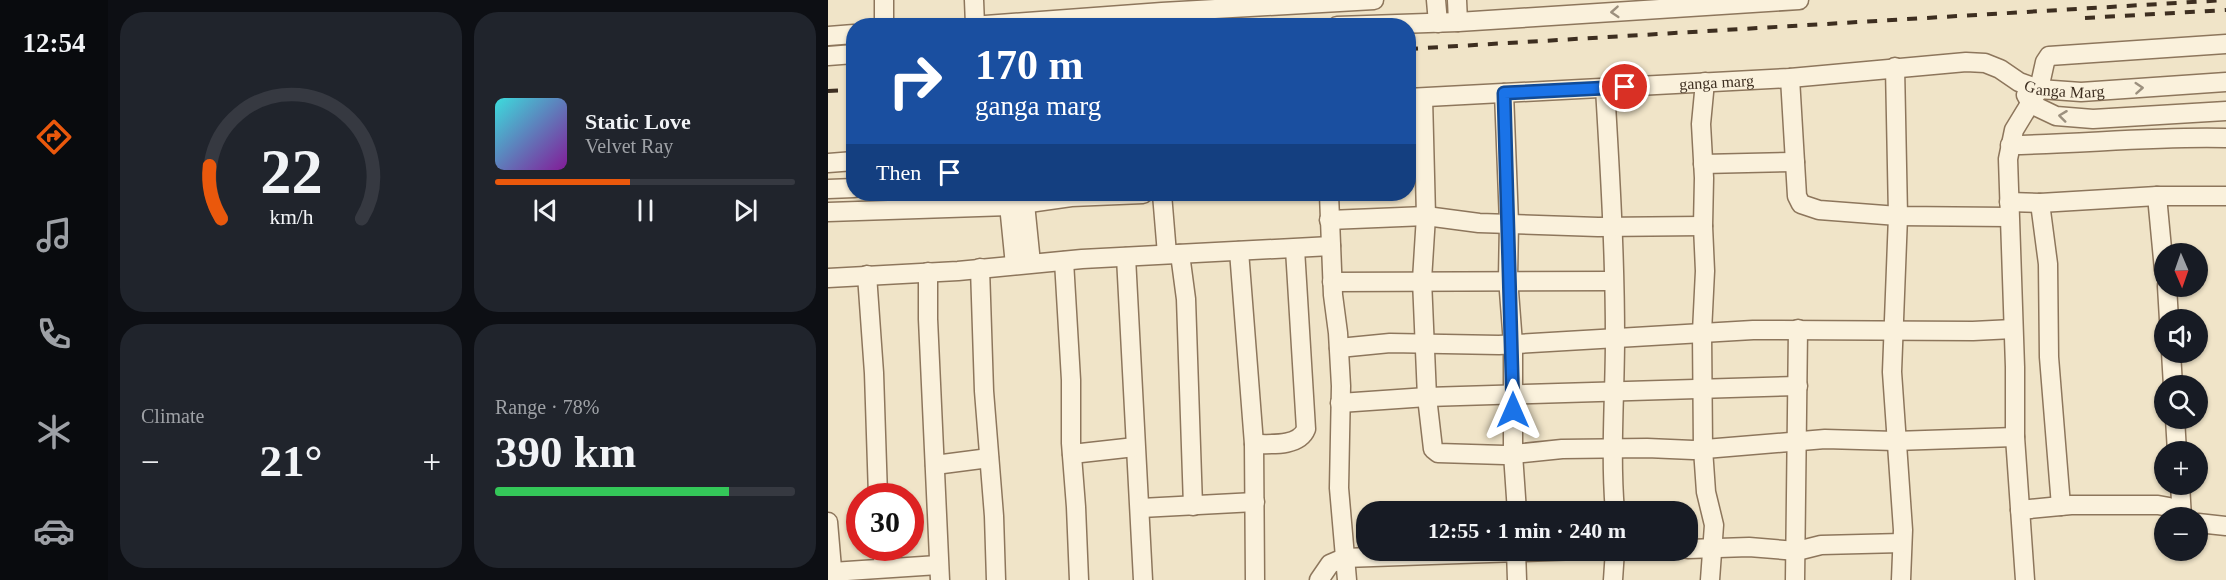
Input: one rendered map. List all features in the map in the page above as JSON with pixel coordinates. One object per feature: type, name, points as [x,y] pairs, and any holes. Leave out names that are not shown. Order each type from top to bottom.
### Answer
[{"type":"street","points":[[884,0],[884,18]]},
{"type":"street","points":[[973,18],[974,0]]},
{"type":"street","points":[[1068,0],[1070,18],[1374,0]]},
{"type":"street","points":[[1436,0],[1438,23]]},
{"type":"street","points":[[1456,0],[1458,22]]},
{"type":"street","points":[[1416,24],[1799,0]]},
{"type":"street","points":[[828,36],[846,35]]},
{"type":"street","points":[[2025,580],[2015,437],[2009,210],[2008,159],[2014,130],[2035,97],[2045,62],[2049,56],[2226,44]]},
{"type":"street","points":[[828,56],[846,55]]},
{"type":"street","name":"ganga marg","points":[[1416,98],[1790,78],[1966,62],[1985,63],[2000,69],[2019,82]]},
{"type":"street","points":[[1895,68],[1898,216],[1892,372],[1900,491],[1901,580]]},
{"type":"street","points":[[1790,78],[1797,196],[1801,204],[1807,207],[1819,210],[1898,216],[2009,210],[2040,203],[2157,196],[2226,196]]},
{"type":"street","points":[[1705,82],[1701,124],[1705,271],[1702,332],[1703,449],[1706,492],[1714,525],[1710,580]]},
{"type":"street","name":"Ganga Marg","points":[[2019,82],[2056,116],[2093,119],[2226,111]]},
{"type":"street","name":"Ganga Marg","points":[[2035,97],[2226,82]]},
{"type":"street","points":[[1605,88],[1615,339],[1612,448],[1614,501]]},
{"type":"street","points":[[1504,93],[1509,223],[1508,281],[1513,344],[1513,454],[1516,501]]},
{"type":"street","points":[[1416,98],[1426,216],[1422,280],[1427,397],[1433,449],[1438,453],[1443,455],[1513,454],[1562,449],[1612,448],[1703,449],[1824,439],[1896,441],[2015,437]]},
{"type":"street","points":[[2010,145],[2063,145],[2195,137],[2226,138]]},
{"type":"street","points":[[828,163],[846,162]]},
{"type":"street","points":[[1703,164],[1795,162]]},
{"type":"street","points":[[828,189],[846,188]]},
{"type":"street","points":[[2157,196],[2161,243]]},
{"type":"street","points":[[828,212],[987,201]]},
{"type":"street","points":[[1016,201],[1023,264]]},
{"type":"street","points":[[1163,201],[1186,299],[1192,506]]},
{"type":"street","points":[[1329,201],[1332,282],[1339,348],[1339,488],[1347,580]]},
{"type":"street","points":[[2040,203],[2048,264],[2049,357],[2061,506]]},
{"type":"street","points":[[1329,220],[1426,216],[1479,223],[1703,226]]},
{"type":"street","points":[[828,278],[1126,257],[1330,246]]},
{"type":"street","points":[[1254,444],[1280,443],[1298,439],[1304,436],[1306,429],[1294,249]]},
{"type":"street","points":[[1239,251],[1254,444],[1255,580]]},
{"type":"street","points":[[1126,257],[1143,580]]},
{"type":"street","points":[[1064,261],[1078,580]]},
{"type":"street","points":[[980,268],[996,580]]},
{"type":"street","points":[[828,522],[833,576],[884,567],[939,573],[928,272]]},
{"type":"street","points":[[867,275],[878,483]]},
{"type":"street","points":[[1332,282],[1613,281]]},
{"type":"street","points":[[1339,348],[1389,343],[1513,344],[1702,332],[1798,329],[1972,332],[2013,329]]},
{"type":"street","points":[[1795,580],[1798,329]]},
{"type":"street","points":[[1340,403],[1427,397],[1798,386]]},
{"type":"street","points":[[1072,454],[1135,447]]},
{"type":"street","points":[[935,465],[989,458]]},
{"type":"street","points":[[2020,510],[2061,506],[2158,505],[2169,507],[2182,518],[2181,495]]},
{"type":"street","points":[[1140,508],[1255,502]]},
{"type":"street","points":[[2208,524],[2226,526]]},
{"type":"street","points":[[1698,549],[1749,547],[1797,551],[1821,545],[1902,543]]},
{"type":"street","points":[[1319,580],[1330,564],[1344,558],[1356,558]]},
{"type":"street","points":[[883,561],[884,567]]},
{"type":"street","points":[[1516,561],[1516,580]]},
{"type":"street","points":[[1613,580],[1614,561]]},
{"type":"railway","points":[[1416,49],[2226,0]]},
{"type":"railway","points":[[2085,18],[2226,10]]},
{"type":"railway","points":[[828,91],[846,90]]},
{"type":"route","points":[[1513,410],[1513,344],[1508,281],[1509,223],[1504,93],[1625,87]]}]
